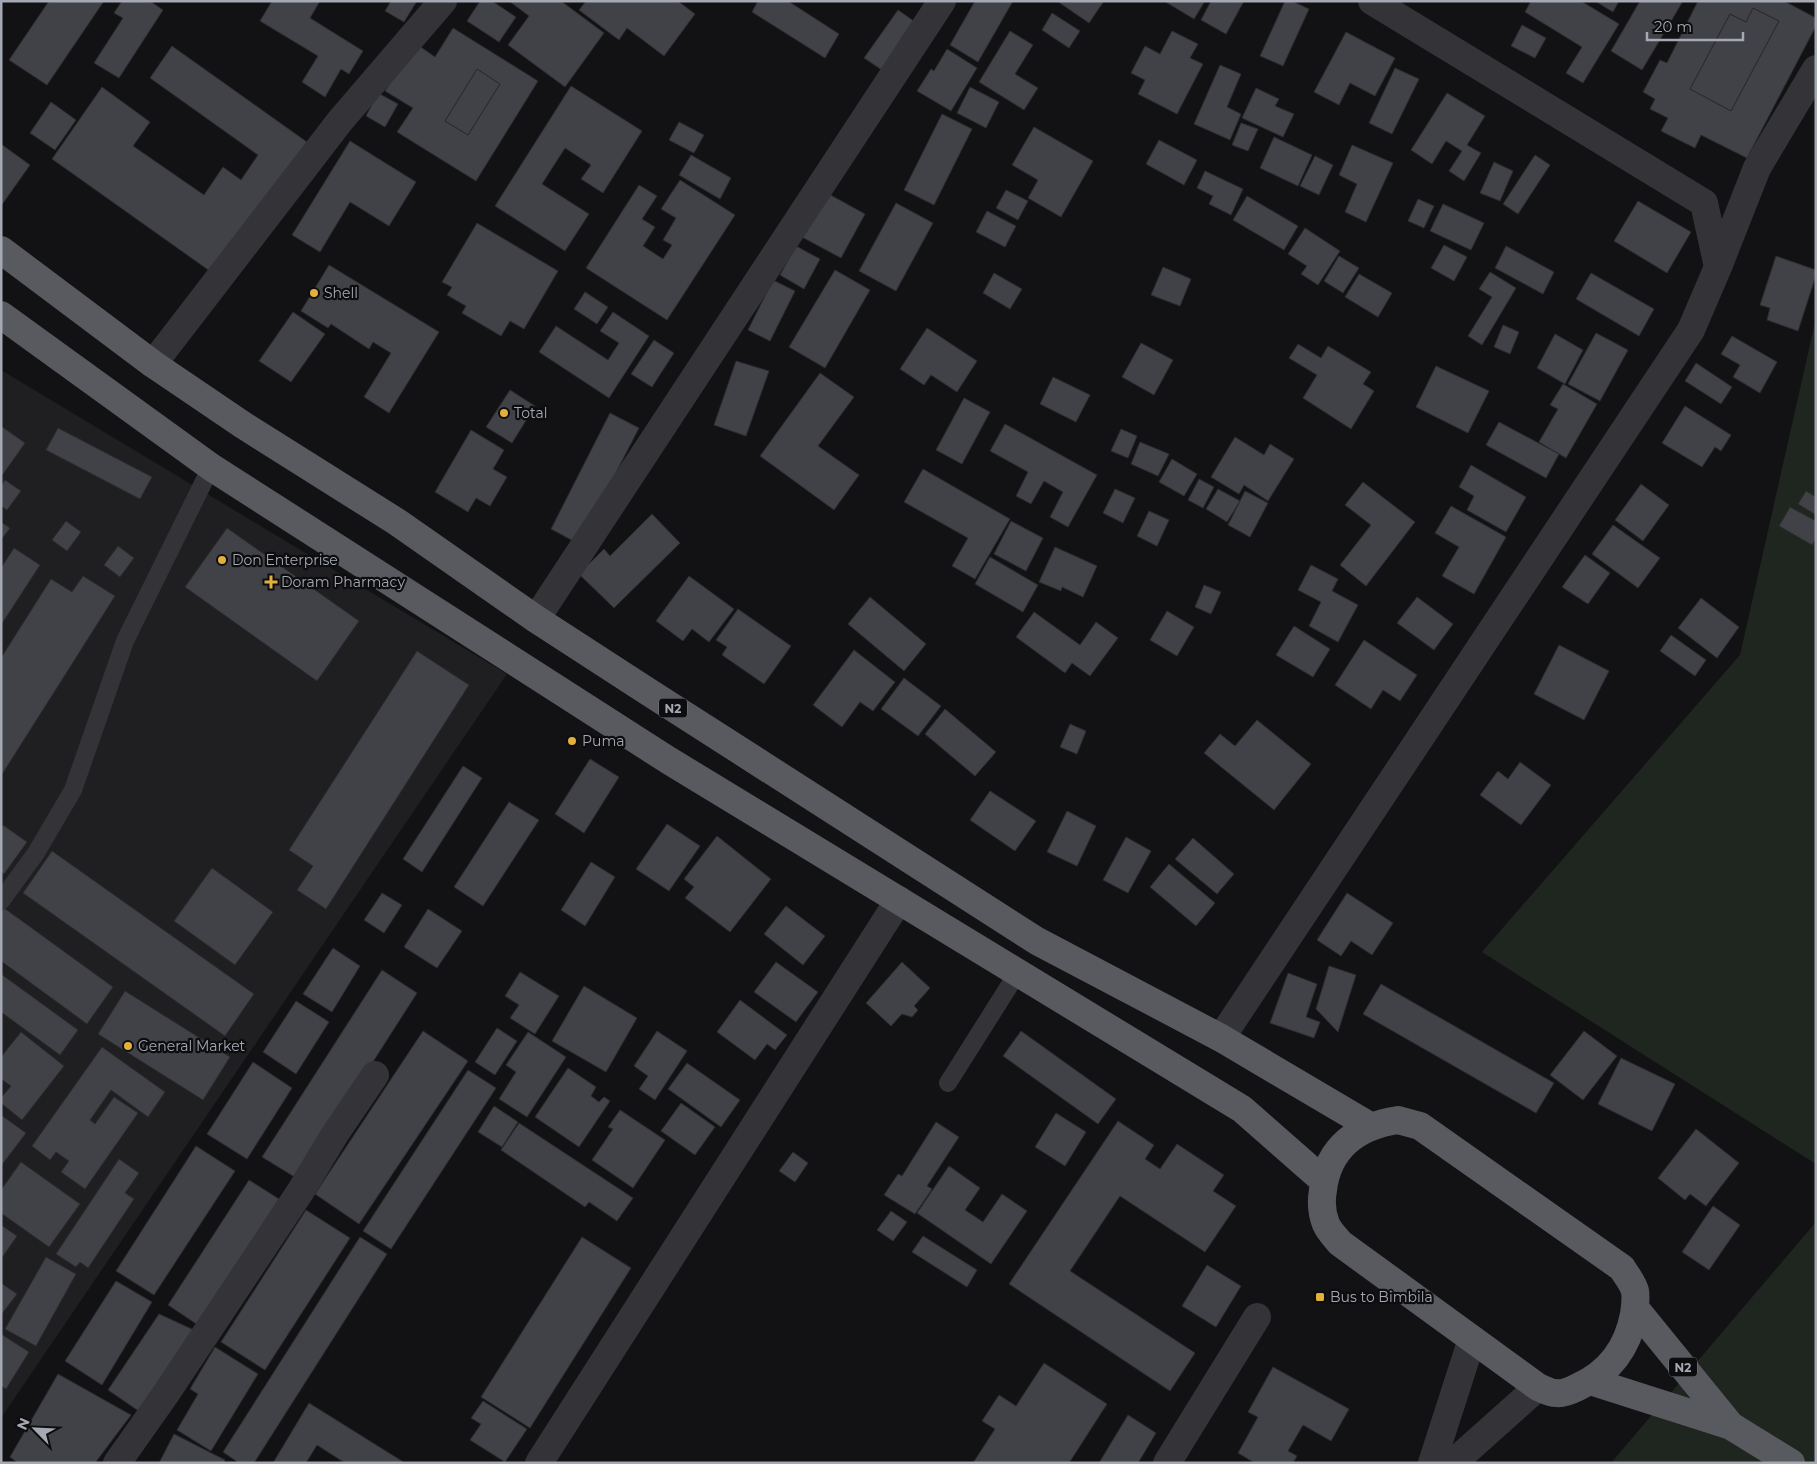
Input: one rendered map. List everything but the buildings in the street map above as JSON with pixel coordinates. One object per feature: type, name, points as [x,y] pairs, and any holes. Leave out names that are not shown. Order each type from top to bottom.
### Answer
[{"type":"highway","name":"N2","points":[[1,250],[153,364],[243,425],[397,522],[536,618],[1038,940],[1221,1038],[1370,1126]]},
{"type":"highway","points":[[1,315],[211,466],[668,760],[1242,1109],[1324,1181]]},
{"type":"highway","points":[[1398,1120],[1420,1126],[1622,1268],[1634,1291],[1635,1308],[1632,1326],[1616,1358],[1604,1371],[1574,1389],[1557,1394],[1538,1387],[1340,1243],[1326,1225],[1322,1204],[1324,1181],[1328,1167],[1345,1142],[1370,1126],[1398,1120]]},
{"type":"highway","name":"N2","points":[[1635,1308],[1731,1426]]},
{"type":"highway","name":"N2","points":[[1590,1381],[1731,1426],[1791,1463]]},
{"type":"street","points":[[153,364],[340,121],[443,1]]},
{"type":"street","points":[[536,618],[942,1]]},
{"type":"street","points":[[1372,1],[1704,203],[1718,267]]},
{"type":"street","points":[[1221,1038],[1691,330],[1757,168],[1816,69]]},
{"type":"street","points":[[539,1463],[899,900]]},
{"type":"street","points":[[117,1463],[165,1395],[300,1192],[335,1134],[375,1075]]},
{"type":"street","points":[[1168,1463],[1257,1317]]},
{"type":"street","points":[[1432,1463],[1472,1339]]},
{"type":"street","points":[[1453,1463],[1538,1387]]},
{"type":"lane","points":[[1,901],[36,853],[73,790],[125,641],[211,466]]},
{"type":"lane","points":[[948,1083],[1018,972]]},
{"type":"shaded area","points":[[1816,318],[1816,1164],[1482,952],[1740,655]]},
{"type":"shaded area","name":"General Market","points":[[1,370],[507,674],[1,1418]]},
{"type":"shaded area","points":[[1816,1222],[1816,1463],[1611,1463]]},
{"type":"place","name":"Shell","points":[[314,293]]},
{"type":"place","name":"Total","points":[[504,413]]},
{"type":"place","name":"Don Enterprise","points":[[222,560]]},
{"type":"place","name":"Doram Pharmacy","points":[[271,582]]},
{"type":"place","name":"Puma","points":[[572,741]]},
{"type":"place","name":"General Market","points":[[128,1046]]},
{"type":"place","name":"Bus to Bimbila","points":[[1320,1297]]}]
